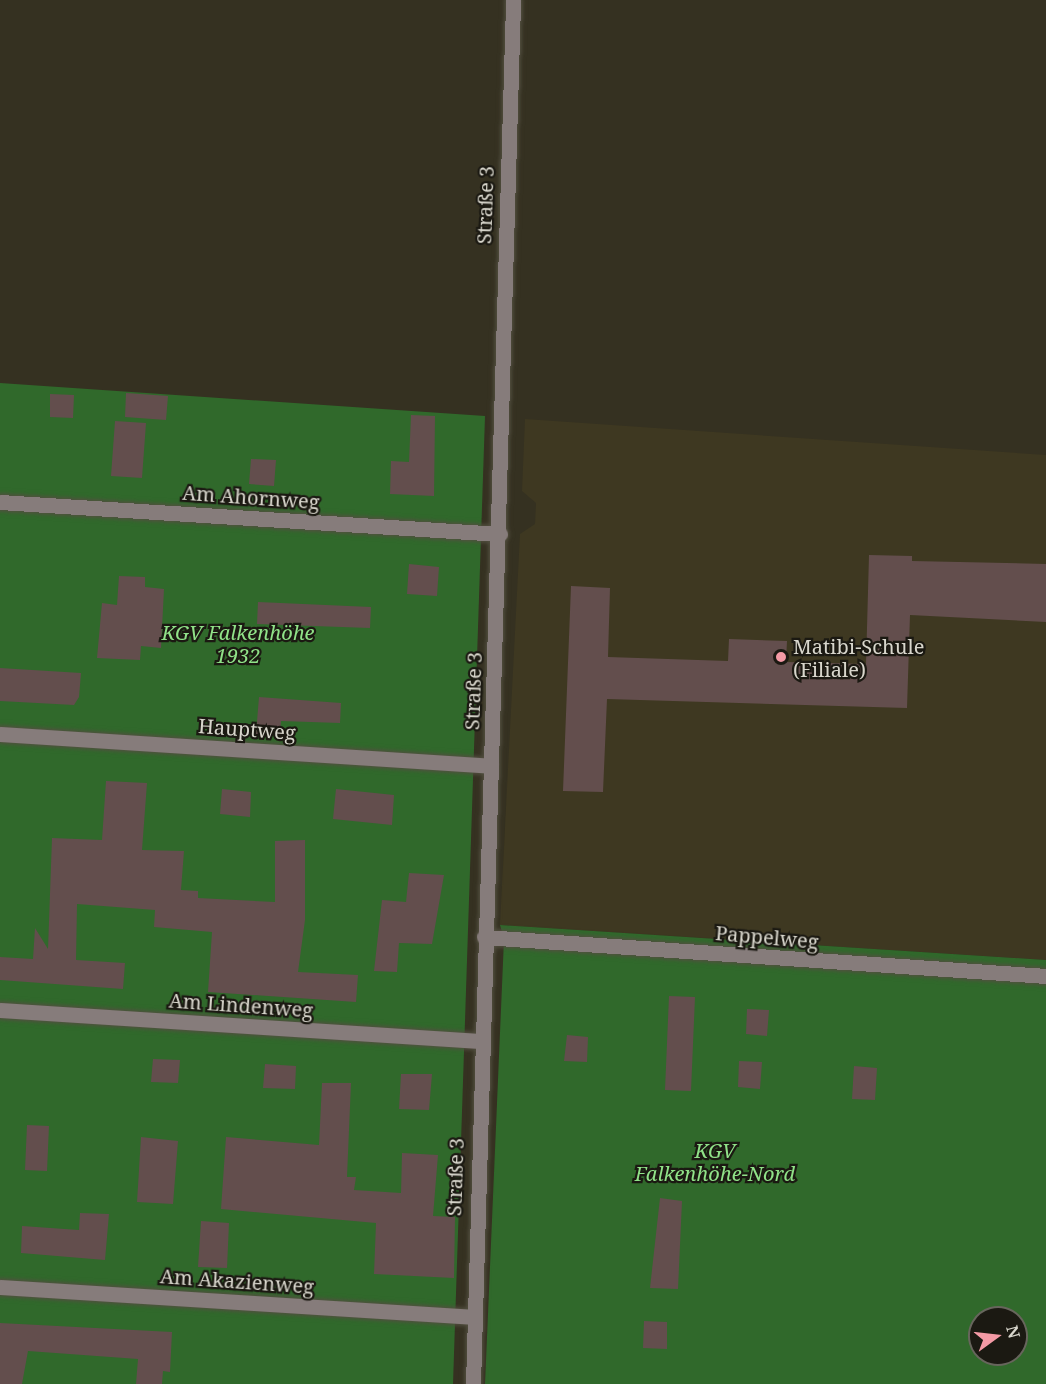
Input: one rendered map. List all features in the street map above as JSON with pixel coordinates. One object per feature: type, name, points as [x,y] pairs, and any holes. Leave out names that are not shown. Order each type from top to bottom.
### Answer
[{"type":"street","name":"Straße 3","points":[[473,1384],[472,1317],[480,1041],[500,534],[501,407],[513,0]]},
{"type":"street","name":"Am Ahornweg","points":[[0,502],[500,534]]},
{"type":"street","name":"Hauptweg","points":[[0,734],[491,766]]},
{"type":"street","name":"Pappelweg","points":[[484,937],[1046,976]]},
{"type":"street","name":"Am Lindenweg","points":[[0,1011],[480,1041]]},
{"type":"street","name":"Am Akazienweg","points":[[0,1287],[472,1317]]},
{"type":"shaded area","name":"Matibi-Schule (Filiale)","points":[[525,419],[1046,455],[1046,960],[500,925],[520,534],[535,524],[536,503],[522,491]]},
{"type":"green space","name":"KGV Falkenhöhe 1932","points":[[0,383],[485,416],[453,1384],[0,1384]]},
{"type":"green space","name":"KGV Falkenhöhe-Nord","points":[[500,925],[1046,960],[1046,1384],[485,1384],[504,939]]},
{"type":"building","points":[[126,393],[168,396],[166,420],[125,417]]},
{"type":"building","points":[[50,394],[74,395],[73,418],[50,417]]},
{"type":"building","points":[[411,415],[435,416],[434,496],[390,494],[391,461],[409,462]]},
{"type":"building","points":[[115,421],[146,423],[142,478],[111,476]]},
{"type":"building","points":[[251,459],[276,460],[274,486],[249,484]]},
{"type":"building","points":[[869,555],[912,556],[912,561],[1046,564],[1046,622],[910,615],[907,708],[607,699],[603,792],[563,791],[571,586],[610,588],[608,657],[728,661],[729,639],[787,641],[786,662],[866,664]]},
{"type":"building","points":[[409,564],[439,567],[437,596],[407,594]]},
{"type":"building","points":[[119,576],[145,577],[145,587],[164,589],[161,648],[141,646],[140,660],[97,658],[102,603],[117,605]]},
{"type":"building","points":[[258,602],[371,607],[370,628],[257,624]]},
{"type":"building","points":[[0,668],[81,673],[79,697],[74,705],[0,701]]},
{"type":"building","points":[[259,697],[341,703],[340,723],[281,721],[280,735],[256,734]]},
{"type":"building","points":[[106,781],[147,783],[142,850],[184,851],[181,890],[198,891],[198,898],[275,902],[275,841],[305,840],[305,920],[298,972],[358,975],[356,1002],[208,992],[212,932],[154,927],[155,910],[77,904],[76,960],[125,963],[123,989],[0,980],[0,957],[33,959],[35,928],[48,949],[52,838],[102,840]]},
{"type":"building","points":[[222,789],[251,792],[250,817],[220,814]]},
{"type":"building","points":[[336,789],[394,795],[392,825],[333,819]]},
{"type":"building","points":[[409,873],[444,875],[432,944],[399,943],[397,972],[374,971],[382,900],[406,902]]},
{"type":"building","points":[[669,996],[695,997],[691,1091],[665,1090]]},
{"type":"building","points":[[747,1009],[769,1010],[767,1036],[746,1034]]},
{"type":"building","points":[[567,1035],[588,1037],[587,1062],[564,1061]]},
{"type":"building","points":[[153,1059],[180,1060],[178,1083],[151,1082]]},
{"type":"building","points":[[739,1061],[762,1062],[760,1089],[738,1087]]},
{"type":"building","points":[[265,1064],[296,1066],[295,1089],[263,1088]]},
{"type":"building","points":[[854,1066],[877,1068],[875,1100],[852,1099]]},
{"type":"building","points":[[401,1074],[432,1074],[429,1110],[399,1109]]},
{"type":"building","points":[[322,1083],[351,1083],[347,1177],[356,1177],[354,1190],[401,1193],[402,1153],[438,1155],[433,1216],[455,1217],[454,1278],[374,1274],[376,1223],[221,1209],[226,1137],[319,1145]]},
{"type":"building","points":[[27,1125],[49,1126],[47,1171],[25,1170]]},
{"type":"building","points":[[141,1137],[178,1141],[173,1204],[137,1202]]},
{"type":"building","points":[[660,1198],[682,1201],[678,1289],[650,1288]]},
{"type":"building","points":[[80,1213],[109,1214],[105,1260],[21,1253],[22,1226],[79,1230]]},
{"type":"building","points":[[201,1221],[229,1223],[227,1268],[198,1267]]},
{"type":"building","points":[[644,1321],[667,1322],[667,1349],[643,1348]]},
{"type":"building","points":[[0,1323],[172,1332],[170,1372],[163,1371],[162,1384],[136,1384],[138,1359],[28,1351],[22,1384],[0,1384]]},
{"type":"place","name":"Matibi-Schule (Filiale)","points":[[781,657]]}]
